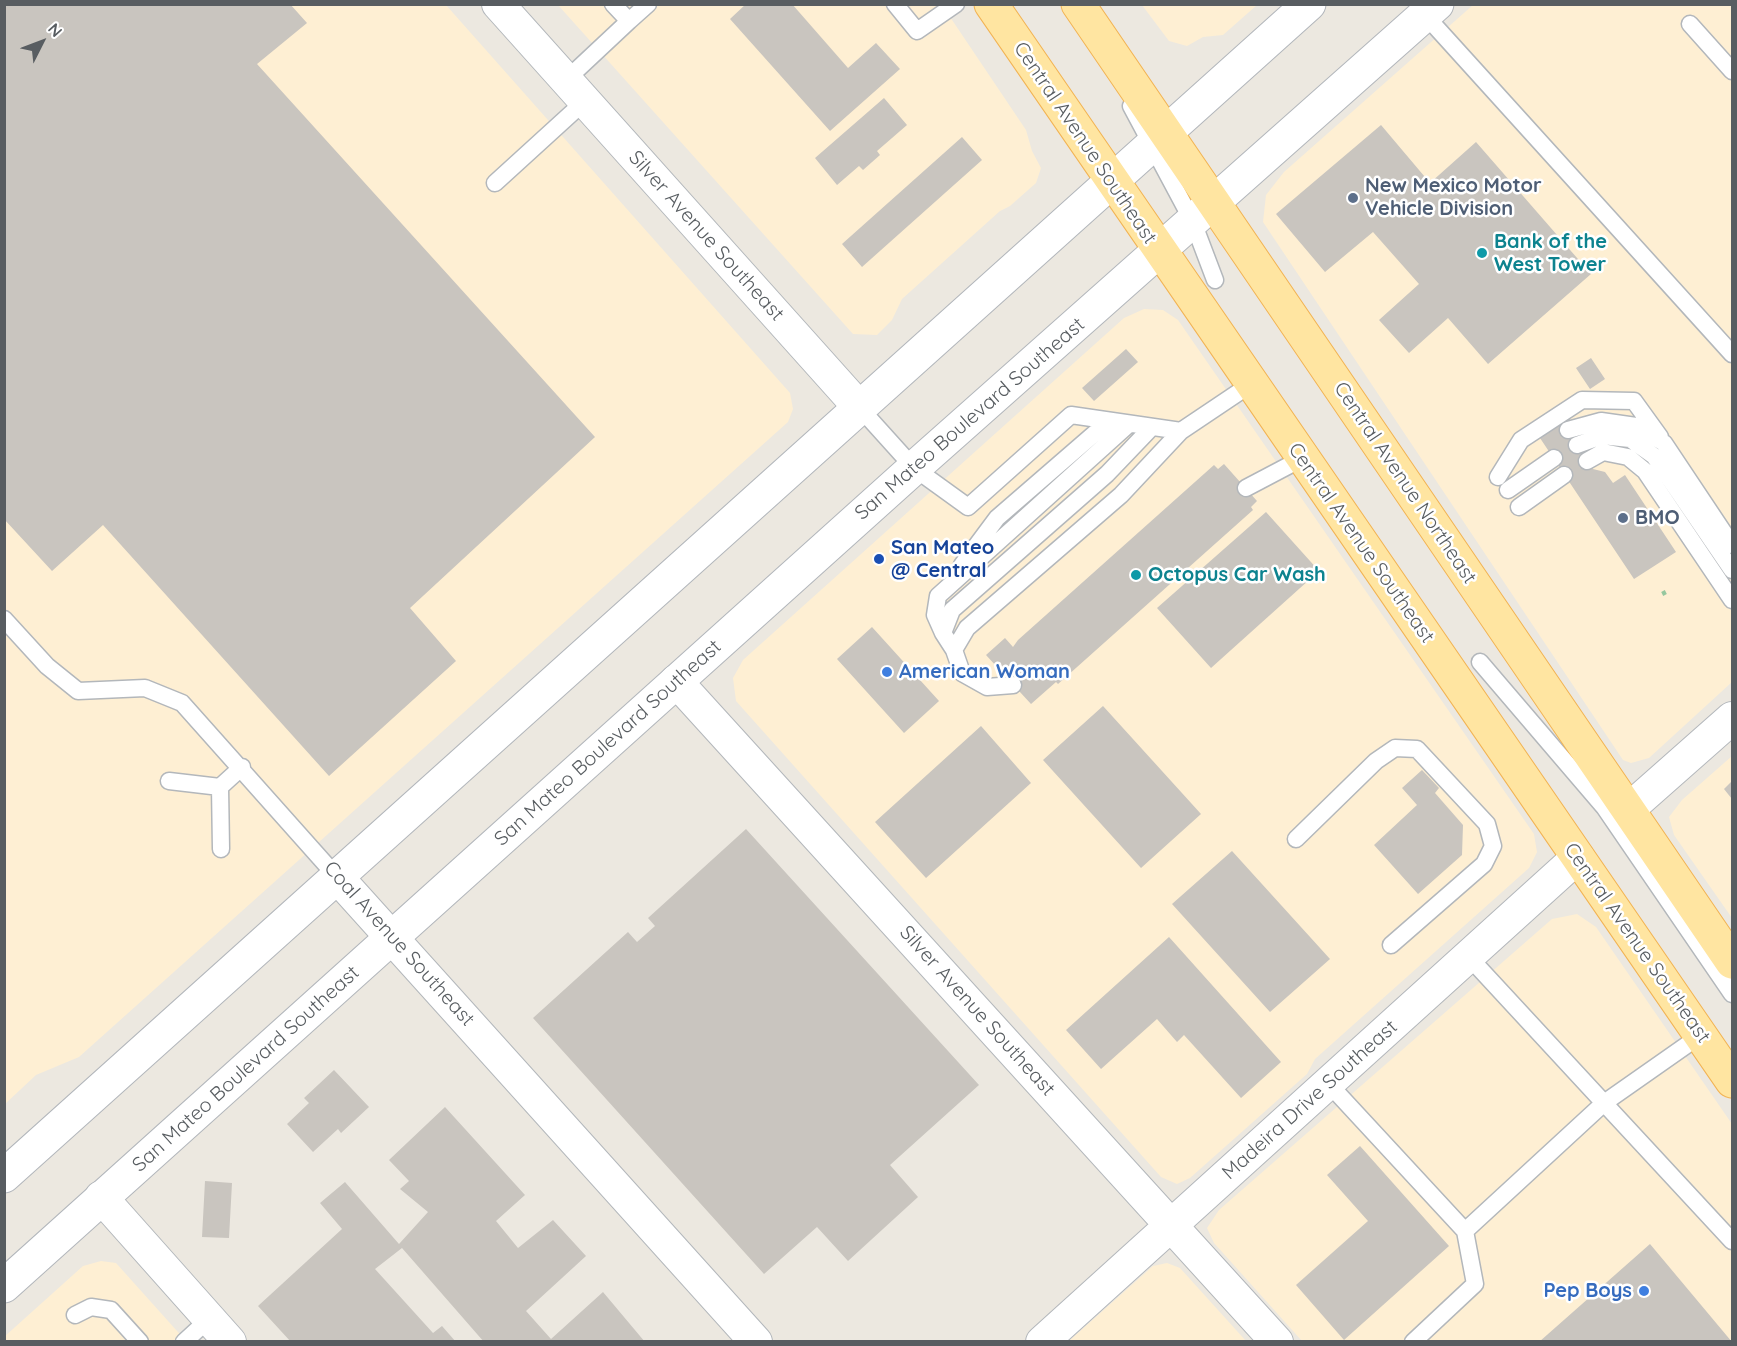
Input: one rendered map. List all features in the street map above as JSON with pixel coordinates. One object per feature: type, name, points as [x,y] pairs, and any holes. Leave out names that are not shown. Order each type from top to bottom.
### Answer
[{"type":"main road","name":"Central Avenue Southeast","points":[[991,4],[1111,182],[1732,1081]]},
{"type":"main road","name":"Central Avenue Northeast","points":[[1078,4],[1204,213],[1629,809],[1732,962]]},
{"type":"main road","points":[[4,1176],[1309,4]]},
{"type":"main road","name":"San Mateo Boulevard Southeast","points":[[4,1286],[914,468],[1431,10]]},
{"type":"street","name":"Silver Avenue Southeast","points":[[498,4],[860,407]]},
{"type":"street","name":"Silver Avenue Southeast","points":[[676,681],[1277,1341]]},
{"type":"street","points":[[1629,809],[1732,718]]},
{"type":"street","name":"Madeira Drive Southeast","points":[[1042,1341],[1578,857]]},
{"type":"street","name":"Coal Avenue Southeast","points":[[337,877],[756,1341]]},
{"type":"street","points":[[101,1197],[230,1341]]},
{"type":"lane","points":[[613,4],[629,21]]},
{"type":"lane","points":[[495,183],[576,91],[629,21],[648,4]]},
{"type":"lane","points":[[896,4],[917,31],[956,4]]},
{"type":"lane","name":"Central Avenue Northeast","points":[[1067,4],[1158,139]]},
{"type":"lane","points":[[1431,10],[1732,354]]},
{"type":"lane","points":[[1690,24],[1732,71]]},
{"type":"lane","name":"Central Avenue Northeast","points":[[1204,213],[1215,280]]},
{"type":"lane","points":[[954,650],[967,628],[1121,495],[1181,432],[1251,384]]},
{"type":"lane","points":[[1554,458],[1503,484],[1521,440],[1582,400],[1634,401],[1732,544]]},
{"type":"lane","name":"Silver Avenue Southeast","points":[[860,407],[914,468],[968,507],[1071,415],[1109,421]]},
{"type":"lane","points":[[1013,685],[987,687],[962,673],[954,650],[935,615],[938,596],[998,518],[1109,421],[1181,432]]},
{"type":"lane","points":[[1664,442],[1636,426],[1601,421],[1572,438],[1602,436],[1630,439],[1654,456],[1732,570]]},
{"type":"lane","points":[[938,596],[1129,424]]},
{"type":"lane","points":[[943,633],[952,610],[1107,474],[1152,427]]},
{"type":"lane","points":[[1587,461],[1603,452],[1628,457],[1645,471],[1732,600]]},
{"type":"lane","points":[[1245,488],[1303,458]]},
{"type":"lane","points":[[1519,507],[1564,475]]},
{"type":"lane","name":"Coal Avenue Southeast","points":[[4,620],[47,666],[78,691],[145,688],[182,703],[242,767],[337,877]]},
{"type":"lane","points":[[1479,662],[1604,807],[1732,994]]},
{"type":"lane","points":[[1296,839],[1376,761],[1395,748],[1418,749],[1487,824],[1493,846],[1484,864],[1391,945]]},
{"type":"lane","points":[[220,849],[220,787],[242,767]]},
{"type":"lane","points":[[169,781],[220,787]]},
{"type":"lane","points":[[1468,956],[1732,1241]]},
{"type":"lane","points":[[1465,1231],[1604,1103],[1701,1035]]},
{"type":"lane","points":[[1329,1083],[1465,1231],[1475,1284],[1413,1341]]},
{"type":"lane","points":[[75,1315],[91,1307],[111,1310],[140,1341]]},
{"type":"lane","points":[[184,1341],[209,1319]]},
{"type":"shaded area","points":[[5,5],[446,5],[790,393],[793,409],[788,422],[79,1057],[36,1075],[5,1104]]},
{"type":"shaded area","points":[[558,5],[942,5],[1026,130],[1032,151],[1041,168],[1036,183],[1010,206],[1000,211],[902,299],[892,320],[877,335],[853,334]]},
{"type":"shaded area","points":[[1142,5],[1257,5],[1223,35],[1203,37],[1187,46],[1169,41]]},
{"type":"shaded area","points":[[1473,5],[1732,5],[1732,682],[1649,758],[1631,763],[1623,760],[1263,222],[1266,195],[1284,172]]},
{"type":"shaded area","points":[[1144,309],[1163,310],[1178,320],[1534,834],[1537,852],[1529,868],[1315,1059],[1307,1074],[1190,1178],[1177,1184],[1161,1177],[736,701],[733,678],[743,660],[1124,318]]},
{"type":"shaded area","points":[[1732,756],[1732,918],[1674,835],[1669,817],[1682,800]]},
{"type":"shaded area","points":[[1577,914],[1596,927],[1732,1124],[1732,1341],[1302,1341],[1214,1243],[1207,1228],[1219,1210],[1552,919]]},
{"type":"shaded area","points":[[101,1261],[116,1263],[186,1341],[5,1342],[4,1337],[83,1266]]},
{"type":"shaded area","points":[[1167,1263],[1180,1268],[1246,1341],[1069,1341],[1153,1266]]},
{"type":"building","points":[[4,4],[290,4],[307,23],[257,64],[595,437],[410,608],[456,661],[329,776],[103,525],[52,571],[4,519]]},
{"type":"building","points":[[746,4],[792,4],[848,68],[876,43],[900,69],[830,131],[730,19]]},
{"type":"building","points":[[884,98],[907,125],[877,151],[880,155],[863,170],[859,166],[837,185],[815,158]]},
{"type":"building","name":"Bank of the West Tower","points":[[1381,125],[1430,183],[1476,142],[1591,274],[1488,364],[1448,318],[1409,353],[1379,320],[1419,284],[1373,232],[1325,272],[1276,214]]},
{"type":"building","points":[[962,137],[982,160],[862,267],[842,244]]},
{"type":"building","points":[[1126,349],[1138,362],[1094,401],[1082,388]]},
{"type":"building","points":[[1591,358],[1605,379],[1590,389],[1576,368]]},
{"type":"building","name":"BMO","points":[[1563,423],[1593,469],[1605,472],[1613,483],[1625,475],[1676,552],[1634,579],[1540,438]]},
{"type":"building","name":"Octopus Car Wash","points":[[1224,464],[1257,501],[1251,507],[1253,510],[1058,684],[1056,682],[1031,704],[986,655],[1005,638],[1013,647],[1018,640],[1214,465],[1218,469]]},
{"type":"building","points":[[1266,512],[1319,571],[1211,668],[1157,608]]},
{"type":"building","points":[[872,627],[939,701],[904,733],[837,659]]},
{"type":"building","points":[[1103,706],[1201,814],[1141,868],[1043,760]]},
{"type":"building","points":[[981,726],[1031,783],[926,878],[875,822]]},
{"type":"building","points":[[1422,770],[1439,788],[1435,793],[1463,825],[1462,855],[1418,894],[1374,845],[1417,805],[1402,788]]},
{"type":"building","points":[[1732,781],[1732,799],[1724,789]]},
{"type":"building","points":[[746,829],[979,1085],[890,1165],[918,1197],[848,1261],[817,1227],[764,1274],[533,1018],[628,932],[637,942],[655,926],[648,918]]},
{"type":"building","points":[[1232,851],[1330,959],[1270,1012],[1172,904]]},
{"type":"building","points":[[1169,937],[1281,1062],[1241,1098],[1184,1035],[1177,1042],[1157,1019],[1101,1069],[1066,1030]]},
{"type":"building","points":[[334,1070],[369,1107],[341,1133],[338,1129],[313,1152],[287,1124],[309,1103],[304,1098]]},
{"type":"building","points":[[445,1107],[525,1195],[496,1221],[518,1248],[553,1220],[586,1256],[526,1311],[551,1339],[603,1292],[645,1342],[484,1342],[402,1248],[375,1269],[433,1333],[442,1326],[456,1342],[291,1342],[258,1306],[342,1229],[320,1203],[345,1182],[399,1244],[428,1212],[400,1189],[409,1181],[389,1160]]},
{"type":"building","points":[[1360,1146],[1449,1246],[1344,1340],[1296,1285],[1368,1221],[1327,1175]]},
{"type":"building","points":[[205,1181],[232,1183],[229,1238],[202,1237]]},
{"type":"building","name":"Pep Boys","points":[[1650,1244],[1732,1342],[1539,1342]]},
{"type":"place","name":"New Mexico Motor Vehicle Division","points":[[1353,198]]},
{"type":"place","name":"Bank of the West Tower","points":[[1482,253]]},
{"type":"place","name":"BMO","points":[[1623,518]]},
{"type":"place","name":"San Mateo @ Central","points":[[879,559]]},
{"type":"place","name":"Octopus Car Wash","points":[[1136,575]]},
{"type":"place","name":"American Woman","points":[[887,672]]},
{"type":"place","name":"Pep Boys","points":[[1644,1291]]}]
